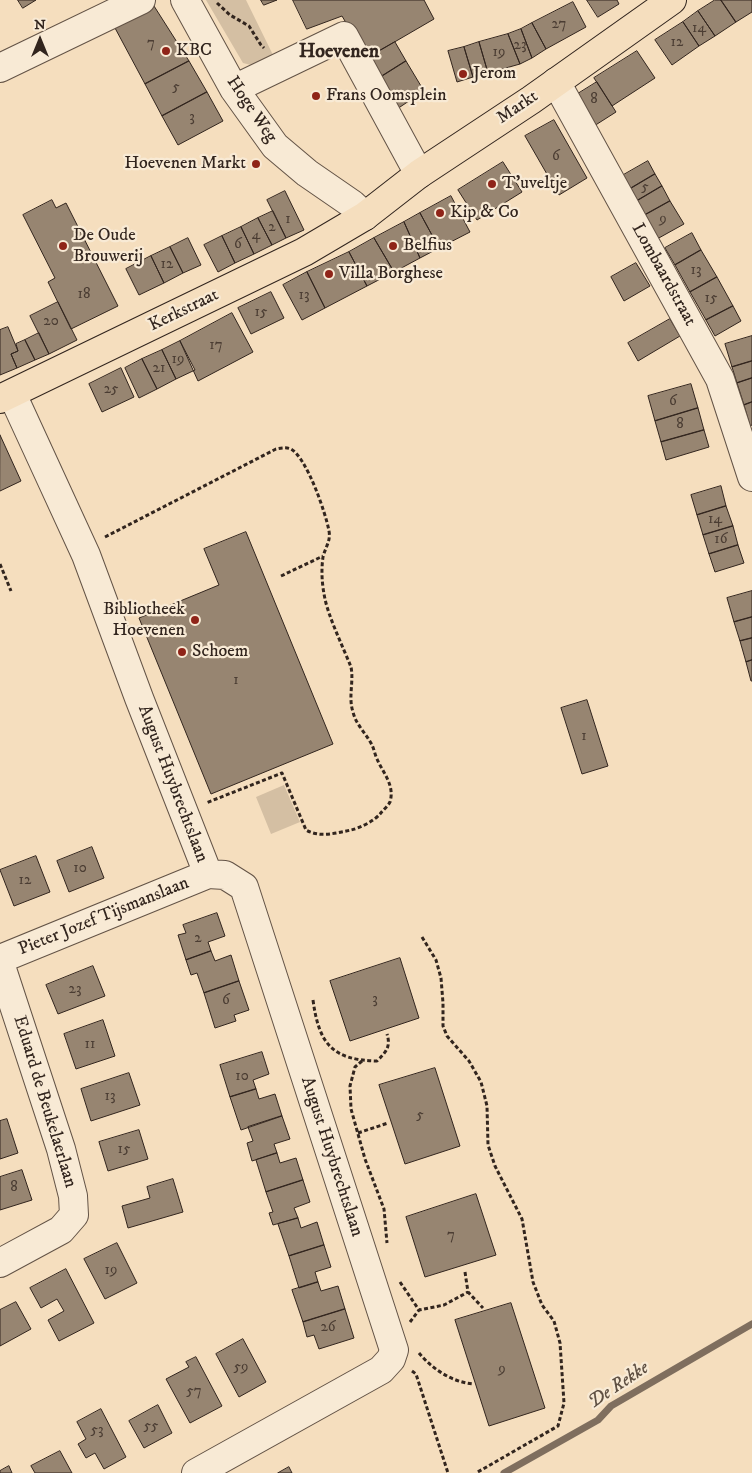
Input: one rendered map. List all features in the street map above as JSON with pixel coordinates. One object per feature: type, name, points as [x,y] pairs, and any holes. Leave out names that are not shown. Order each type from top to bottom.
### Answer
[{"type":"main road","name":"Markt","points":[[365,216],[420,174],[556,82],[672,0]]},
{"type":"main road","name":"Kerkstraat","points":[[6,396],[304,252],[365,216]]},
{"type":"street","points":[[0,68],[141,0]]},
{"type":"street","name":"Hoge Weg","points":[[185,0],[234,89],[275,146],[365,216]]},
{"type":"street","points":[[234,89],[344,36],[420,174]]},
{"type":"street","name":"Lombaardstraat","points":[[556,82],[720,379],[752,477]]},
{"type":"street","name":"August Huybrechtslaan","points":[[6,396],[86,556],[208,874],[225,875],[244,887],[394,1350],[391,1359]]},
{"type":"street","name":"Pieter Jozef Tijsmanslaan","points":[[0,959],[208,874]]},
{"type":"street","name":"Eduard de Beukelaerlaan","points":[[0,963],[61,1149],[73,1196],[74,1215],[61,1230],[0,1263]]},
{"type":"street","points":[[196,1473],[381,1370],[391,1359]]},
{"type":"path","points":[[214,0],[230,15],[249,26],[261,45],[288,62]]},
{"type":"path","points":[[107,545],[104,538],[283,447],[291,449],[301,459],[317,491],[329,532],[329,543],[324,556],[322,576],[325,600],[351,667],[353,676],[350,692],[352,711],[358,726],[372,744],[377,759],[387,776],[391,789],[390,803],[377,817],[356,829],[329,834],[312,834],[306,830],[282,773],[183,812]]},
{"type":"path","points":[[281,576],[324,556]]},
{"type":"path","points":[[0,564],[11,591]]},
{"type":"path","points":[[422,937],[436,960],[441,978],[444,1003],[443,1026],[447,1036],[469,1061],[481,1082],[487,1106],[488,1145],[495,1166],[522,1219],[533,1282],[542,1305],[554,1321],[560,1343],[564,1403],[558,1426],[476,1473]]},
{"type":"path","points":[[313,1000],[322,1035],[332,1049],[343,1056],[377,1061],[387,1051],[389,1041],[387,1034]]},
{"type":"path","points":[[362,1060],[354,1067],[350,1086],[351,1109],[365,1159],[384,1208],[389,1250]]},
{"type":"path","points":[[358,1133],[388,1123]]},
{"type":"path","points":[[465,1272],[468,1292],[483,1308]]},
{"type":"path","points":[[396,1274],[405,1291],[419,1310]]},
{"type":"path","points":[[411,1330],[410,1322],[419,1310],[444,1305],[468,1292]]},
{"type":"path","points":[[418,1352],[428,1365],[460,1383],[473,1384]]},
{"type":"path","points":[[391,1359],[416,1374],[448,1473]]},
{"type":"shaded area","points":[[206,0],[246,0],[273,55],[251,65],[243,63]]},
{"type":"shaded area","points":[[284,785],[300,822],[271,834],[256,797]]},
{"type":"building","points":[[18,0],[36,0],[23,8]]},
{"type":"building","points":[[261,0],[277,0],[264,5]]},
{"type":"building","points":[[293,0],[424,0],[434,19],[367,58],[342,16],[307,29]]},
{"type":"building","points":[[587,0],[617,0],[619,4],[598,17]]},
{"type":"building","points":[[715,0],[721,0],[736,22],[715,36],[698,11]]},
{"type":"building","points":[[721,0],[752,0],[752,12],[736,22]]},
{"type":"building","points":[[573,2],[586,27],[546,49],[532,23]]},
{"type":"building","points":[[154,6],[189,61],[145,84],[115,28]]},
{"type":"building","points":[[698,11],[715,36],[699,46],[683,22]]},
{"type":"building","points":[[683,22],[699,46],[672,65],[655,40]]},
{"type":"building","points":[[532,23],[546,49],[532,58],[521,29]]},
{"type":"building","points":[[521,29],[532,58],[520,64],[508,34]]},
{"type":"building","points":[[508,34],[520,64],[488,73],[479,42]]},
{"type":"building","points":[[395,42],[406,61],[379,78],[367,58]]},
{"type":"building","points":[[479,42],[488,73],[473,77],[464,47]]},
{"type":"building","points":[[464,47],[473,77],[457,82],[448,51]]},
{"type":"building","points":[[637,51],[655,78],[612,106],[594,78]]},
{"type":"building","points":[[189,61],[207,92],[162,116],[145,84]]},
{"type":"building","points":[[406,61],[424,91],[397,109],[379,78]]},
{"type":"building","points":[[597,82],[616,112],[594,126],[576,95]]},
{"type":"building","points":[[207,92],[223,121],[178,145],[162,116]]},
{"type":"building","points":[[554,120],[587,178],[559,195],[525,136]]},
{"type":"building","points":[[648,161],[655,174],[628,190],[620,177]]},
{"type":"building","points":[[503,162],[522,192],[477,220],[458,190]]},
{"type":"building","points":[[655,174],[662,186],[635,202],[628,190]]},
{"type":"building","points":[[662,186],[670,201],[643,216],[635,202]]},
{"type":"building","points":[[285,191],[304,230],[286,238],[267,200]]},
{"type":"building","points":[[451,196],[470,232],[439,248],[420,213]]},
{"type":"building","name":"De Oude Brouwerij","points":[[52,200],[56,208],[66,203],[118,306],[71,329],[48,282],[55,278],[23,215]]},
{"type":"building","points":[[670,201],[684,224],[657,239],[643,216]]},
{"type":"building","points":[[273,211],[286,238],[272,245],[258,218]]},
{"type":"building","points":[[420,213],[439,248],[420,258],[404,222]]},
{"type":"building","points":[[258,218],[272,245],[254,254],[241,227]]},
{"type":"building","points":[[404,222],[420,258],[394,272],[374,238]]},
{"type":"building","points":[[241,227],[254,254],[235,263],[222,236]]},
{"type":"building","points":[[692,233],[701,250],[675,265],[665,248]]},
{"type":"building","points":[[222,236],[235,263],[218,272],[204,245]]},
{"type":"building","points":[[188,238],[201,265],[183,273],[170,247]]},
{"type":"building","points":[[374,238],[394,272],[367,286],[349,252]]},
{"type":"building","points":[[170,247],[183,273],[164,283],[151,256]]},
{"type":"building","points":[[701,250],[717,277],[690,292],[675,265]]},
{"type":"building","points":[[349,252],[367,286],[325,308],[307,272]]},
{"type":"building","points":[[151,256],[164,283],[139,295],[126,269]]},
{"type":"building","points":[[636,263],[650,286],[624,301],[611,277]]},
{"type":"building","points":[[307,272],[325,308],[302,320],[283,285]]},
{"type":"building","points":[[717,277],[733,306],[706,320],[690,292]]},
{"type":"building","points":[[271,292],[284,318],[251,334],[238,308]]},
{"type":"building","points":[[58,302],[77,340],[49,354],[30,316]]},
{"type":"building","points":[[733,306],[741,321],[715,336],[706,320]]},
{"type":"building","points":[[232,313],[253,352],[198,381],[180,341]]},
{"type":"building","points":[[670,319],[680,336],[638,361],[628,343]]},
{"type":"building","points":[[8,327],[18,351],[11,354],[17,368],[0,375],[0,330]]},
{"type":"building","points":[[39,333],[49,354],[35,360],[25,340]]},
{"type":"building","points":[[752,336],[752,361],[732,367],[725,344]]},
{"type":"building","points":[[25,340],[35,360],[17,368],[11,354],[18,351],[16,344]]},
{"type":"building","points":[[180,341],[195,370],[176,379],[162,350]]},
{"type":"building","points":[[162,350],[176,379],[157,389],[142,359]]},
{"type":"building","points":[[142,359],[157,389],[139,398],[125,368]]},
{"type":"building","points":[[752,361],[752,378],[737,383],[732,367]]},
{"type":"building","points":[[121,368],[134,397],[102,412],[89,384]]},
{"type":"building","points":[[752,378],[752,402],[744,405],[737,383]]},
{"type":"building","points":[[691,384],[698,408],[655,421],[648,396]]},
{"type":"building","points":[[752,402],[752,425],[750,426],[744,405]]},
{"type":"building","points":[[698,408],[704,430],[661,442],[655,421]]},
{"type":"building","points":[[704,430],[709,447],[666,460],[661,442]]},
{"type":"building","points":[[0,435],[21,481],[0,491]]},
{"type":"building","points":[[721,486],[726,506],[697,515],[691,495]]},
{"type":"building","points":[[726,506],[733,526],[703,535],[697,515]]},
{"type":"building","points":[[733,526],[738,545],[709,554],[703,535]]},
{"type":"building","name":"Schoem","points":[[246,532],[333,744],[211,794],[139,618],[219,585],[204,549]]},
{"type":"building","points":[[738,545],[744,563],[715,572],[709,554]]},
{"type":"building","points":[[752,591],[752,617],[734,622],[727,598]]},
{"type":"building","points":[[752,617],[752,638],[740,641],[734,622]]},
{"type":"building","points":[[752,638],[752,660],[746,662],[740,641]]},
{"type":"building","points":[[752,660],[752,681],[751,681],[746,662]]},
{"type":"building","points":[[587,700],[608,766],[582,774],[561,708]]},
{"type":"building","points":[[92,847],[104,878],[69,892],[57,861]]},
{"type":"building","points":[[36,856],[50,892],[14,906],[0,870]]},
{"type":"building","points":[[217,913],[225,936],[208,942],[211,951],[186,960],[178,935],[186,933],[183,925]]},
{"type":"building","points":[[211,951],[215,961],[231,955],[239,981],[204,993],[197,973],[191,975],[186,960]]},
{"type":"building","points":[[400,958],[419,1018],[350,1041],[330,981]]},
{"type":"building","points":[[93,966],[105,996],[58,1014],[46,985]]},
{"type":"building","points":[[239,981],[249,1010],[234,1015],[236,1021],[215,1028],[204,993]]},
{"type":"building","points":[[103,1020],[115,1056],[76,1069],[64,1034]]},
{"type":"building","points":[[262,1052],[269,1074],[253,1080],[256,1089],[230,1097],[220,1065]]},
{"type":"building","points":[[435,1068],[460,1146],[405,1164],[379,1085]]},
{"type":"building","points":[[129,1073],[140,1105],[91,1121],[81,1089]]},
{"type":"building","points":[[256,1089],[259,1099],[275,1094],[282,1116],[241,1130],[230,1097]]},
{"type":"building","points":[[282,1116],[290,1139],[274,1144],[277,1153],[252,1161],[247,1143],[253,1141],[248,1127]]},
{"type":"building","points":[[7,1119],[18,1153],[0,1159],[0,1121]]},
{"type":"building","points":[[139,1130],[148,1159],[108,1171],[99,1142]]},
{"type":"building","points":[[277,1153],[280,1163],[296,1158],[303,1180],[266,1192],[256,1160]]},
{"type":"building","points":[[22,1170],[32,1200],[0,1210],[0,1177]]},
{"type":"building","points":[[173,1179],[183,1212],[128,1228],[122,1206],[150,1198],[147,1187]]},
{"type":"building","points":[[303,1180],[310,1202],[294,1208],[298,1218],[273,1225],[269,1213],[273,1212],[266,1192]]},
{"type":"building","points":[[476,1194],[496,1255],[425,1277],[406,1217]]},
{"type":"building","points":[[298,1218],[301,1228],[317,1222],[324,1245],[289,1256],[278,1224]]},
{"type":"building","points":[[117,1243],[137,1283],[105,1299],[84,1259]]},
{"type":"building","points":[[324,1245],[331,1267],[315,1272],[318,1282],[299,1288],[289,1256]]},
{"type":"building","points":[[66,1269],[94,1323],[59,1341],[48,1320],[64,1311],[57,1299],[41,1308],[30,1288]]},
{"type":"building","points":[[318,1282],[321,1291],[338,1286],[345,1309],[303,1322],[292,1290]]},
{"type":"building","points":[[16,1302],[31,1329],[0,1346],[0,1310]]},
{"type":"building","points":[[511,1303],[545,1408],[489,1426],[455,1320]]},
{"type":"building","points":[[345,1309],[354,1338],[319,1349],[314,1335],[307,1337],[303,1322]]},
{"type":"building","points":[[243,1339],[266,1382],[239,1397],[216,1354]]},
{"type":"building","points":[[196,1357],[222,1406],[190,1423],[166,1379],[189,1367],[186,1362]]},
{"type":"building","points":[[158,1405],[172,1433],[144,1448],[129,1421]]},
{"type":"building","points":[[101,1409],[126,1457],[104,1469],[95,1453],[86,1458],[78,1444],[86,1439],[77,1422]]},
{"type":"building","points":[[60,1451],[72,1473],[35,1473],[31,1466]]},
{"type":"building","points":[[9,1466],[12,1473],[0,1473],[0,1471]]},
{"type":"building","points":[[289,1467],[292,1473],[278,1473]]},
{"type":"waterway","name":"De Rekke","points":[[504,1473],[598,1420],[611,1406],[752,1324]]},
{"type":"place","name":"KBC","points":[[166,51]]},
{"type":"place","name":"Jerom","points":[[463,74]]},
{"type":"place","name":"Frans Oomsplein","points":[[316,96]]},
{"type":"place","name":"Hoevenen Markt","points":[[256,164]]},
{"type":"place","name":"T'uveltje","points":[[492,184]]},
{"type":"place","name":"Kip & Co","points":[[440,213]]},
{"type":"place","name":"De Oude Brouwerij","points":[[63,246]]},
{"type":"place","name":"Belfius","points":[[393,246]]},
{"type":"place","name":"Villa Borghese","points":[[329,274]]},
{"type":"place","name":"Bibliotheek Hoevenen","points":[[195,620]]},
{"type":"place","name":"Schoem","points":[[182,652]]},
{"type":"district","name":"Hoevenen","points":[[339,53]]}]
